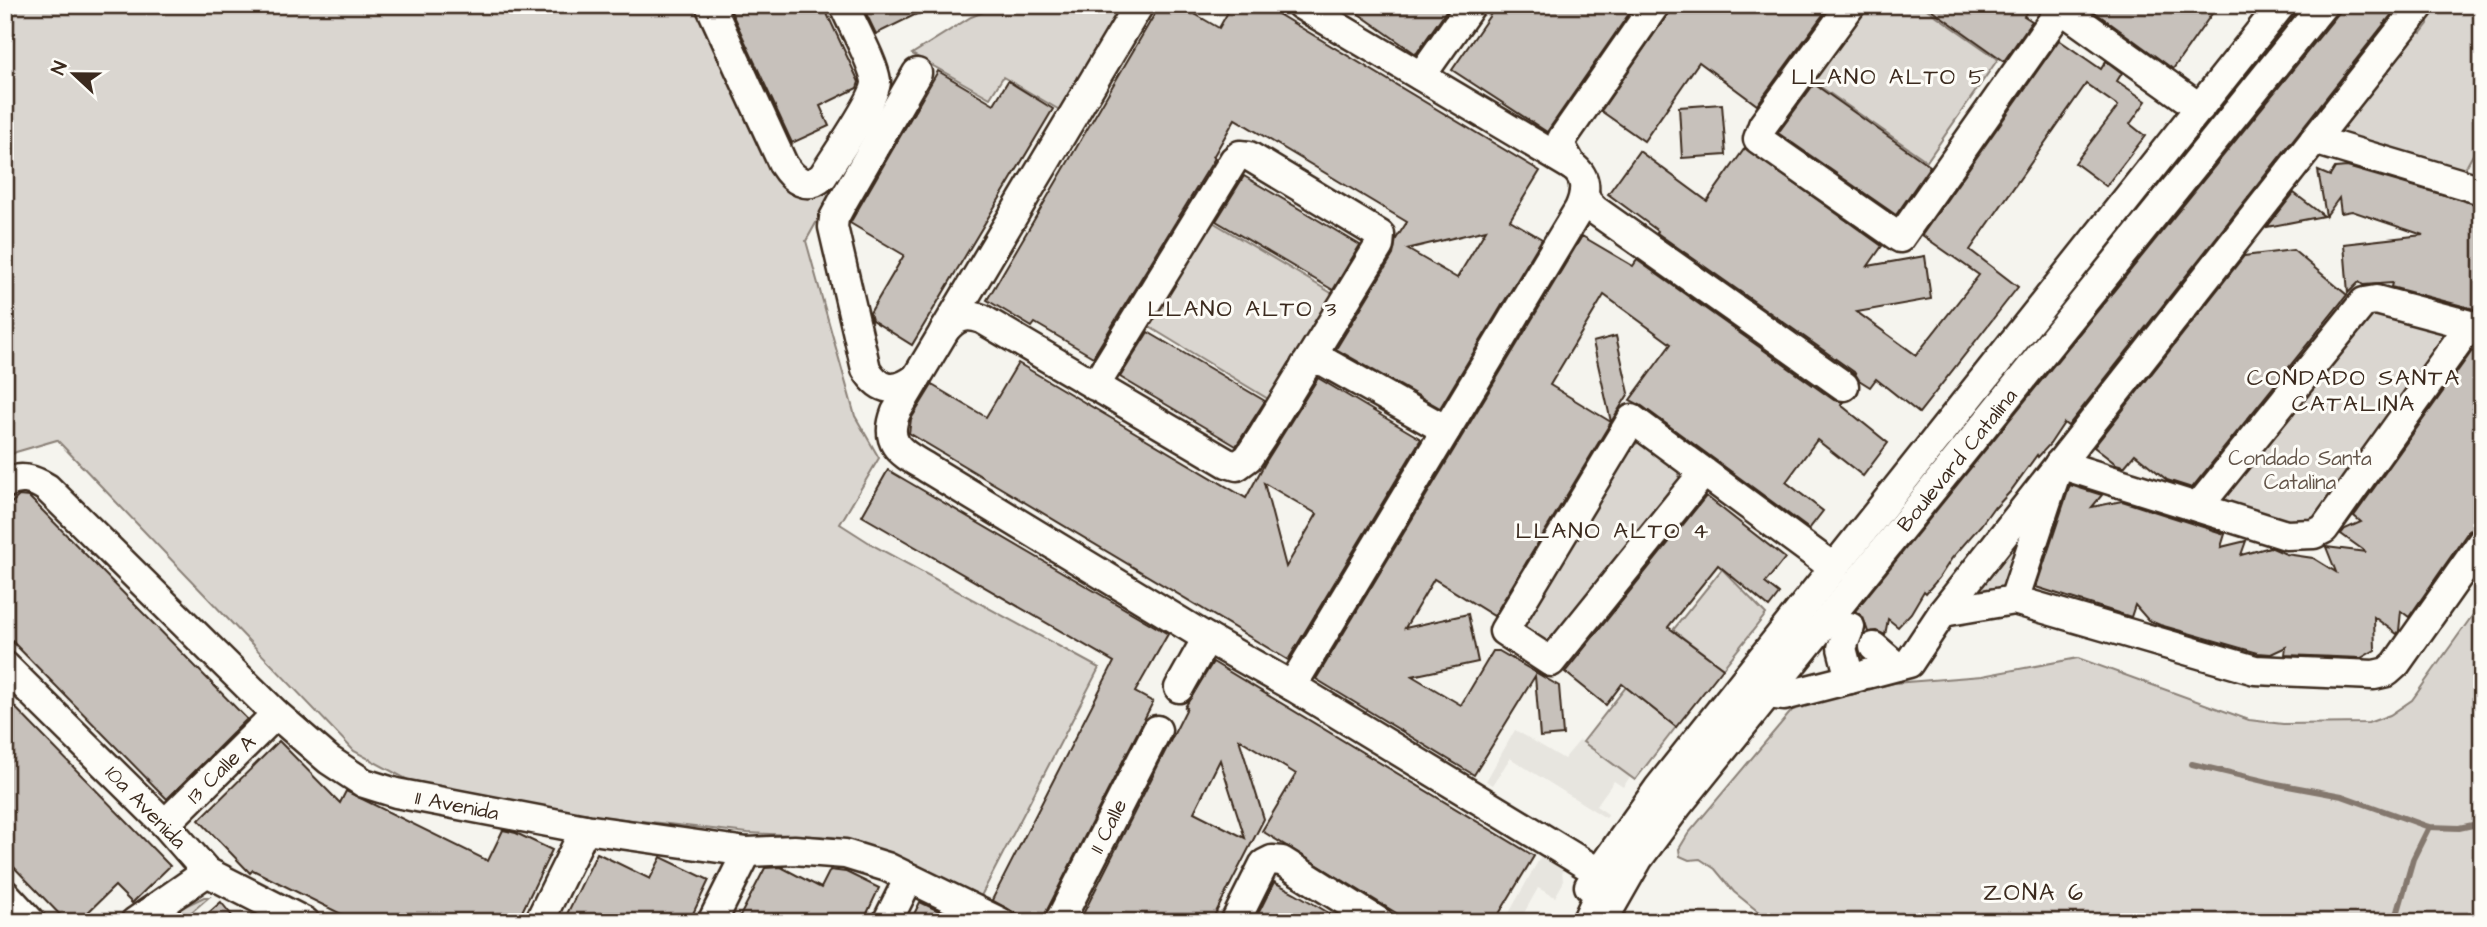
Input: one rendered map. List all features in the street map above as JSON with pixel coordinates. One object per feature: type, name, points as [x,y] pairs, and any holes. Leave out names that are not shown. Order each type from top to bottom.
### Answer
[{"type":"street","points":[[710,5],[783,164],[795,179],[810,184],[823,176],[875,87],[873,72],[844,5]]},
{"type":"street","points":[[894,443],[891,436],[892,422],[916,378],[1139,5]]},
{"type":"street","points":[[1301,5],[1572,166],[1582,175],[1587,202],[1595,210],[1844,386]]},
{"type":"street","points":[[1421,76],[1471,5]]},
{"type":"street","points":[[1572,166],[1562,148],[1563,139],[1655,5]]},
{"type":"street","points":[[1851,5],[1763,125],[1758,139],[1900,238],[2059,7],[2200,108]]},
{"type":"street","name":"Boulevard Catalina","points":[[1569,922],[1598,872],[1658,789],[2281,5]]},
{"type":"street","name":"Boulevard Catalina","points":[[1602,922],[1638,859],[1768,694],[1856,632],[2323,5]]},
{"type":"street","points":[[1768,694],[1784,696],[1909,663],[1943,612],[2419,6]]},
{"type":"street","points":[[917,73],[834,218],[834,231],[877,411],[894,443],[915,461],[1598,872],[1597,898],[1586,922]]},
{"type":"street","points":[[2314,140],[2482,190]]},
{"type":"street","points":[[944,331],[961,316],[982,319],[1095,386],[1227,463],[1237,466],[1254,451],[1379,246],[1380,236],[1249,156],[1240,155],[1234,160],[1095,386]]},
{"type":"street","points":[[1292,686],[1579,209],[1584,193]]},
{"type":"street","points":[[2059,464],[2286,535],[2314,534],[2324,529],[2476,330],[2376,300],[2364,302],[2198,507]]},
{"type":"street","points":[[1305,366],[1314,360],[1325,362],[1446,430]]},
{"type":"street","points":[[866,369],[875,381],[890,388],[902,387],[916,378]]},
{"type":"street","points":[[1704,472],[1551,662],[1504,631],[1632,419],[1704,472],[1834,568]]},
{"type":"street","points":[[2014,600],[2059,464]]},
{"type":"street","name":"11 Avenida","points":[[11,481],[33,480],[47,488],[276,714],[329,760],[357,779],[378,788],[585,829],[747,852],[794,850],[845,854],[870,860],[999,922]]},
{"type":"street","points":[[1943,612],[2014,600],[2255,670],[2374,675],[2387,672],[2396,664],[2482,542]]},
{"type":"street","points":[[1858,677],[1842,648],[1856,632],[1896,666]]},
{"type":"street","points":[[1179,688],[1207,638]]},
{"type":"street","name":"10a Avenida","points":[[5,666],[165,824],[207,872],[305,922]]},
{"type":"street","name":"13 Calle A","points":[[165,824],[276,714]]},
{"type":"street","name":"11 Calle","points":[[1059,922],[1157,730]]},
{"type":"street","points":[[539,922],[585,829]]},
{"type":"street","points":[[712,922],[747,852]]},
{"type":"street","points":[[1235,922],[1264,864],[1272,860],[1282,861],[1379,922]]},
{"type":"street","points":[[135,922],[207,872]]},
{"type":"street","points":[[887,922],[909,878]]},
{"type":"street","points":[[5,894],[31,922]]},
{"type":"shaded area","points":[[1515,730],[1564,759],[1580,740],[1630,777],[1623,787],[1614,781],[1596,806],[1608,816],[1606,818],[1510,758],[1493,785],[1486,781]]},
{"type":"shaded area","points":[[1541,856],[1562,868],[1563,883],[1555,897],[1538,888],[1519,922],[1504,922]]},
{"type":"green space","points":[[5,5],[701,5],[783,179],[827,187],[846,169],[806,241],[855,416],[879,458],[840,524],[876,547],[1099,668],[981,896],[895,855],[833,837],[748,833],[588,815],[408,780],[354,751],[57,440],[16,452],[5,459]]},
{"type":"green space","points":[[1000,5],[1126,5],[1063,112],[1003,77],[990,98],[912,54],[971,17]]},
{"type":"green space","points":[[1865,5],[1921,5],[1998,59],[1927,161],[1812,81]]},
{"type":"green space","points":[[2428,5],[2482,5],[2482,151],[2475,151],[2464,171],[2344,137],[2340,130],[2412,31],[2421,33],[2428,24]]},
{"type":"green space","points":[[1206,218],[1333,294],[1270,400],[1143,323]]},
{"type":"green space","name":"Condado Santa Catalina","points":[[2372,309],[2449,332],[2320,522],[2287,525],[2219,503]]},
{"type":"green space","points":[[1640,442],[1677,468],[1680,480],[1555,642],[1534,638],[1527,631],[1525,621],[1629,447]]},
{"type":"green space","points":[[2030,513],[2011,582],[1990,591],[1966,592]]},
{"type":"green space","points":[[1722,569],[1766,614],[1723,668],[1673,630]]},
{"type":"green space","points":[[2482,602],[2482,922],[1771,922],[1734,892],[1715,869],[1700,859],[1689,860],[1680,856],[1679,849],[1688,834],[1794,708],[1894,683],[1982,676],[2078,658],[2249,720],[2283,724],[2368,723],[2390,715],[2412,700]]},
{"type":"green space","points":[[1626,687],[1676,727],[1635,780],[1583,742]]},
{"type":"green space","points":[[209,897],[180,922],[161,922],[181,908]]},
{"type":"building","points":[[728,5],[823,5],[859,82],[857,88],[820,106],[829,126],[792,143]]},
{"type":"building","points":[[862,5],[935,5],[876,34]]},
{"type":"building","points":[[1160,5],[1179,5],[1219,28],[1232,5],[1263,5],[1540,171],[1510,220],[1542,239],[1440,408],[1336,349],[1393,255],[1396,239],[1407,222],[1235,119],[1213,157],[1215,158],[1093,357],[1035,323],[1032,327],[987,300]],"holes":[[[1486,230],[1457,278],[1407,249]]]},
{"type":"building","points":[[1346,5],[1450,5],[1416,54]]},
{"type":"building","points":[[1497,5],[1635,5],[1547,132],[1452,70]]},
{"type":"building","points":[[1674,5],[1830,5],[1757,105],[1699,62],[1644,141],[1601,111]]},
{"type":"building","points":[[1925,5],[2031,5],[2024,16],[2032,21],[2004,61]]},
{"type":"building","points":[[2085,5],[2218,5],[2173,69]]},
{"type":"building","points":[[2345,5],[2399,5],[2068,426],[2064,423],[2050,444],[2038,457],[2037,455],[2010,492],[1994,507],[1952,558],[1939,578],[1926,593],[1924,591],[1911,613],[1898,627],[1888,619],[1885,635],[1876,631],[1868,632],[1863,617],[1855,611]]},
{"type":"building","points":[[2059,40],[2101,69],[2106,61],[2122,73],[2117,81],[2146,101],[2130,124],[2145,136],[2106,186],[2075,163],[2118,106],[2086,84],[1970,250],[2018,287],[1919,413],[1876,379],[1870,387],[1859,380],[1854,372],[1657,233],[1658,231],[1608,194],[1639,151],[1707,201],[1745,148],[1882,246],[1868,266],[1925,256],[1931,299],[1857,312],[1916,355],[1979,275],[1922,235]]},
{"type":"building","points":[[938,71],[994,104],[1008,81],[1053,109],[912,345],[872,320],[870,313],[904,255],[850,223]]},
{"type":"building","points":[[1814,84],[1930,166],[1896,215],[1778,133]]},
{"type":"building","points":[[1722,104],[1726,155],[1682,158],[1679,107]]},
{"type":"building","points":[[2347,167],[2482,206],[2482,313],[2391,287],[2392,283],[2363,285],[2359,282],[2348,293],[2344,244],[2423,235],[2352,211],[2341,213],[2339,198],[2326,216],[2318,171],[2330,176],[2335,168]]},
{"type":"building","points":[[1244,176],[1360,245],[1333,290],[1216,221]]},
{"type":"building","points":[[2294,193],[2324,216],[2267,227]]},
{"type":"building","points":[[1582,236],[1633,266],[1637,260],[1834,400],[1843,402],[1841,405],[1888,443],[1863,476],[1817,440],[1786,482],[1823,511],[1809,529],[1642,406],[1630,400],[1671,344],[1604,295],[1550,385],[1611,422],[1494,616],[1434,579],[1405,628],[1468,614],[1478,662],[1412,676],[1461,705],[1493,651],[1499,651],[1559,686],[1563,735],[1540,737],[1535,676],[1474,775],[1316,679]]},
{"type":"building","points":[[2293,250],[2347,295],[2192,488],[2167,480],[2135,454],[2123,466],[2116,464],[2094,447],[2244,256]]},
{"type":"building","points":[[1148,332],[1265,401],[1236,446],[1120,377]]},
{"type":"building","points":[[1616,336],[1629,393],[1611,422],[1593,342]]},
{"type":"building","points":[[2472,351],[2482,357],[2482,526],[2474,527],[2468,532],[2409,617],[2401,611],[2397,634],[2374,617],[2375,650],[2361,658],[2285,655],[2286,647],[2271,654],[2258,653],[2160,625],[2148,620],[2135,605],[2131,617],[2036,587],[2070,485],[2102,495],[2092,507],[2122,501],[2225,534],[2221,547],[2246,541],[2241,555],[2270,547],[2286,554],[2313,558],[2336,572],[2326,547],[2366,552],[2341,534],[2345,529],[2361,522],[2354,516]]},
{"type":"building","points":[[1018,363],[1246,498],[1318,378],[1421,439],[1288,660],[909,433],[911,419],[932,385],[986,417]],"holes":[[[1264,483],[1317,514],[1286,567]]]},
{"type":"building","points":[[888,470],[1168,634],[1135,692],[1153,702],[1041,922],[1031,922],[992,900],[1114,662],[862,516]]},
{"type":"building","points":[[19,496],[29,497],[247,719],[167,799],[5,634],[5,509]]},
{"type":"building","points":[[1706,496],[1785,558],[1765,583],[1779,594],[1769,607],[1718,565],[1668,627],[1723,668],[1676,727],[1622,684],[1606,705],[1565,672]]},
{"type":"building","points":[[1213,662],[1534,856],[1494,922],[1411,922],[1262,831],[1296,774],[1239,739],[1264,819],[1211,922],[1079,922],[1187,708],[1185,707]],"holes":[[[1220,760],[1245,838],[1194,812]]]},
{"type":"building","points":[[5,697],[170,866],[132,903],[115,886],[78,922],[67,922],[5,858]]},
{"type":"building","points":[[279,741],[340,803],[346,791],[488,861],[503,830],[516,833],[552,850],[517,922],[357,922],[253,870],[250,873],[199,820]]},
{"type":"building","points":[[597,853],[650,879],[661,857],[709,880],[689,922],[563,922]]},
{"type":"building","points":[[781,867],[821,888],[830,870],[846,872],[879,888],[863,922],[737,922],[765,868]]},
{"type":"building","points":[[1274,882],[1295,893],[1344,922],[1254,922]]},
{"type":"building","points":[[221,902],[237,922],[198,922]]},
{"type":"building","points":[[920,902],[962,922],[910,922]]},
{"type":"waterway","points":[[2192,764],[2342,796],[2429,827],[2459,828],[2482,823]]},
{"type":"waterway","points":[[2395,922],[2413,859],[2429,827]]},
{"type":"district","name":"LLANO ALTO 5","points":[[1889,76]]},
{"type":"district","name":"LLANO ALTO 3","points":[[1243,308]]},
{"type":"district","name":"CONDADO SANTA CATALINA","points":[[2354,390]]},
{"type":"district","name":"LLANO ALTO 4","points":[[1613,530]]},
{"type":"district","name":"ZONA 6","points":[[2034,892]]}]
